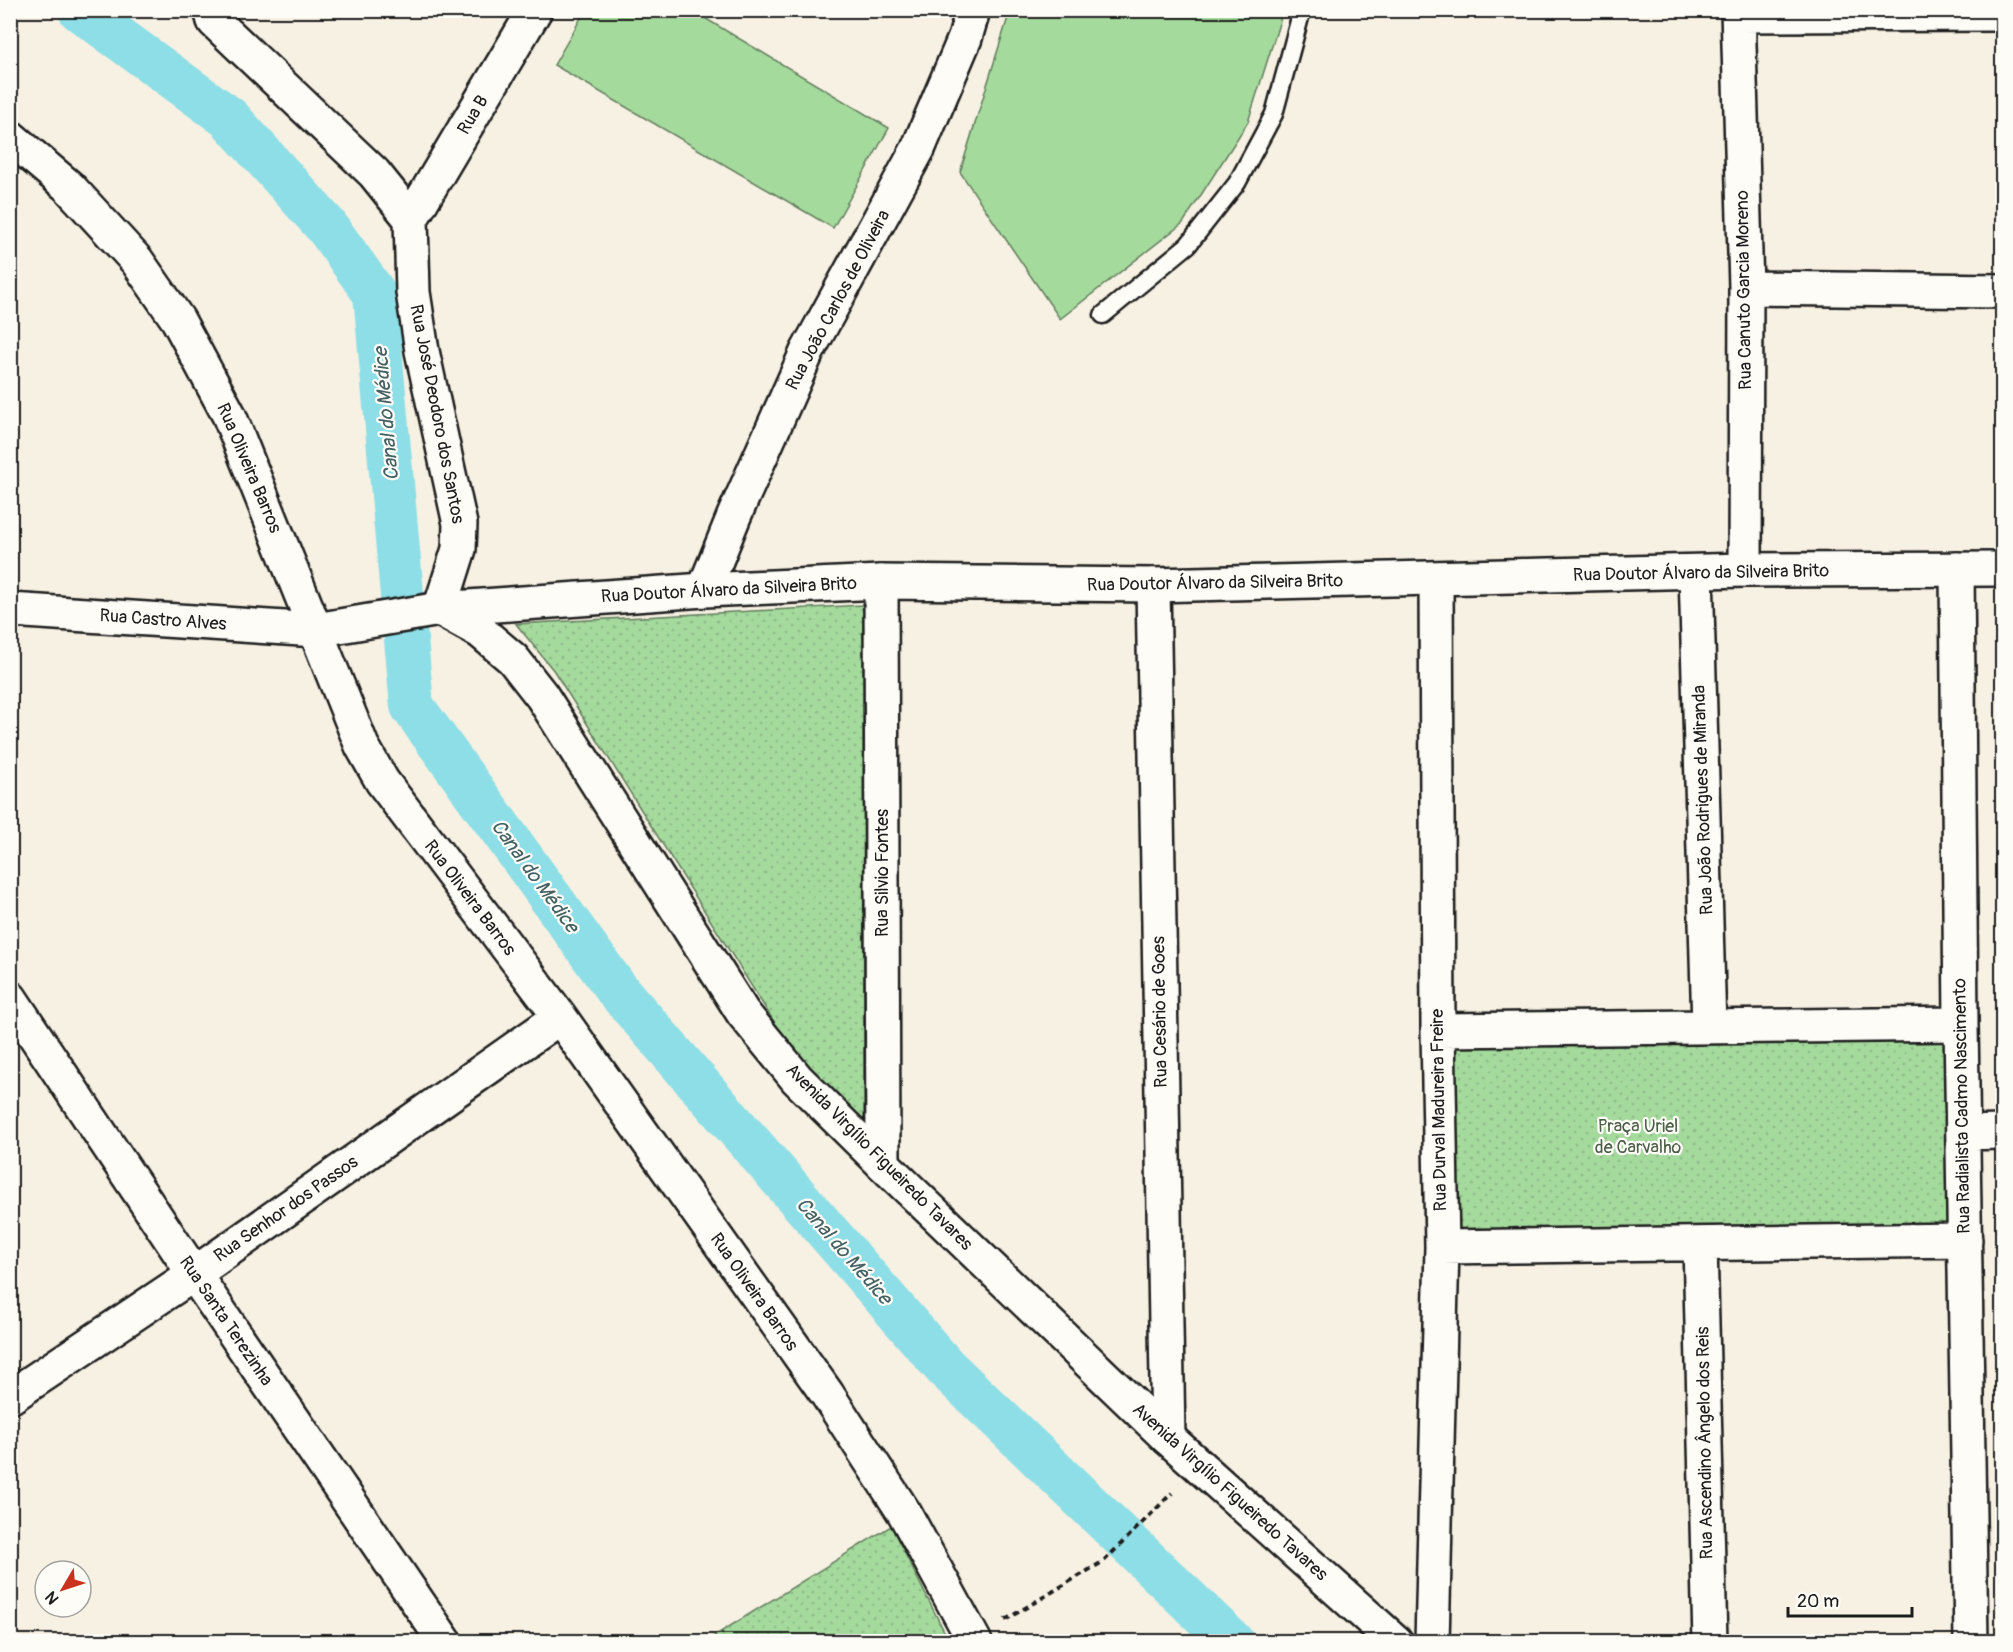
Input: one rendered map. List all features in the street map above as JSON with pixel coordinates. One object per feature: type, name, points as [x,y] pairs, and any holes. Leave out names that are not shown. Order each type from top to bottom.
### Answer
[{"type":"street","points":[[212,10],[214,21],[374,172],[411,219]]},
{"type":"street","name":"Rua B","points":[[411,219],[535,10]]},
{"type":"street","name":"Rua João Carlos de Oliveira","points":[[704,590],[734,516],[807,352],[918,149],[965,38],[974,10]]},
{"type":"street","points":[[1738,13],[2002,14]]},
{"type":"street","name":"Rua Canuto Garcia Moreno","points":[[1738,13],[1746,288],[1745,570]]},
{"type":"street","name":"Rua Oliveira Barros","points":[[10,137],[69,187],[129,253],[178,320],[228,415],[324,629],[362,746],[382,781],[560,1017],[827,1394],[905,1514],[974,1640]]},
{"type":"street","name":"Rua José Deodoro dos Santos","points":[[411,219],[413,292],[418,327],[460,524],[459,549],[434,611]]},
{"type":"street","points":[[1746,288],[2002,291]]},
{"type":"street","name":"Rua Doutor Álvaro da Silveira Brito","points":[[324,629],[434,611],[704,590],[881,582],[1152,585],[1745,570],[2002,569]]},
{"type":"street","name":"Rua Radialista Cadmo Nascimento","points":[[1957,570],[1961,1024],[1971,1641]]},
{"type":"street","name":"Rua João Rodrigues de Miranda","points":[[1696,572],[1709,1027]]},
{"type":"street","name":"Rua Durval Madureira Freire","points":[[1432,1641],[1442,1246],[1438,1030],[1436,579]]},
{"type":"street","name":"Rua Silvio Fontes","points":[[881,582],[882,1164]]},
{"type":"street","name":"Rua Cesário de Goes","points":[[1152,585],[1168,1438]]},
{"type":"street","name":"Rua Castro Alves","points":[[10,610],[324,629]]},
{"type":"street","name":"Avenida Virgílio Figueiredo Tavares","points":[[434,611],[480,632],[513,659],[542,696],[743,1013],[797,1079],[882,1164],[1168,1438],[1396,1641]]},
{"type":"street","name":"Rua Santa Terezinha","points":[[10,998],[194,1274],[445,1641]]},
{"type":"street","name":"Rua Senhor dos Passos","points":[[10,1397],[194,1274],[560,1017]]},
{"type":"street","points":[[1438,1030],[1961,1024]]},
{"type":"street","points":[[1963,1133],[2002,1132]]},
{"type":"street","points":[[1442,1246],[1965,1240]]},
{"type":"street","name":"Rua Ascendino Ângelo dos Reis","points":[[1700,1244],[1710,1641]]},
{"type":"lane","points":[[1103,315],[1188,245],[1237,183],[1274,114],[1302,10]]},
{"type":"path","points":[[974,1640],[1104,1561],[1174,1492]]},
{"type":"green space","points":[[585,11],[693,11],[889,128],[833,228],[554,65]]},
{"type":"green space","points":[[1010,11],[1283,11],[1248,122],[1183,223],[1060,319],[960,172]]},
{"type":"green space","points":[[863,605],[864,1126],[803,1068],[554,671],[516,624]]},
{"type":"green space","name":"Praça Uriel de Carvalho","points":[[1961,1024],[1965,1240],[1442,1247],[1438,1030]]},
{"type":"green space","points":[[891,1526],[949,1641],[706,1641]]},
{"type":"waterway","name":"Canal do Médice","points":[[80,10],[229,118],[327,227],[375,294],[412,706],[618,991],[945,1367],[1232,1642]]}]
